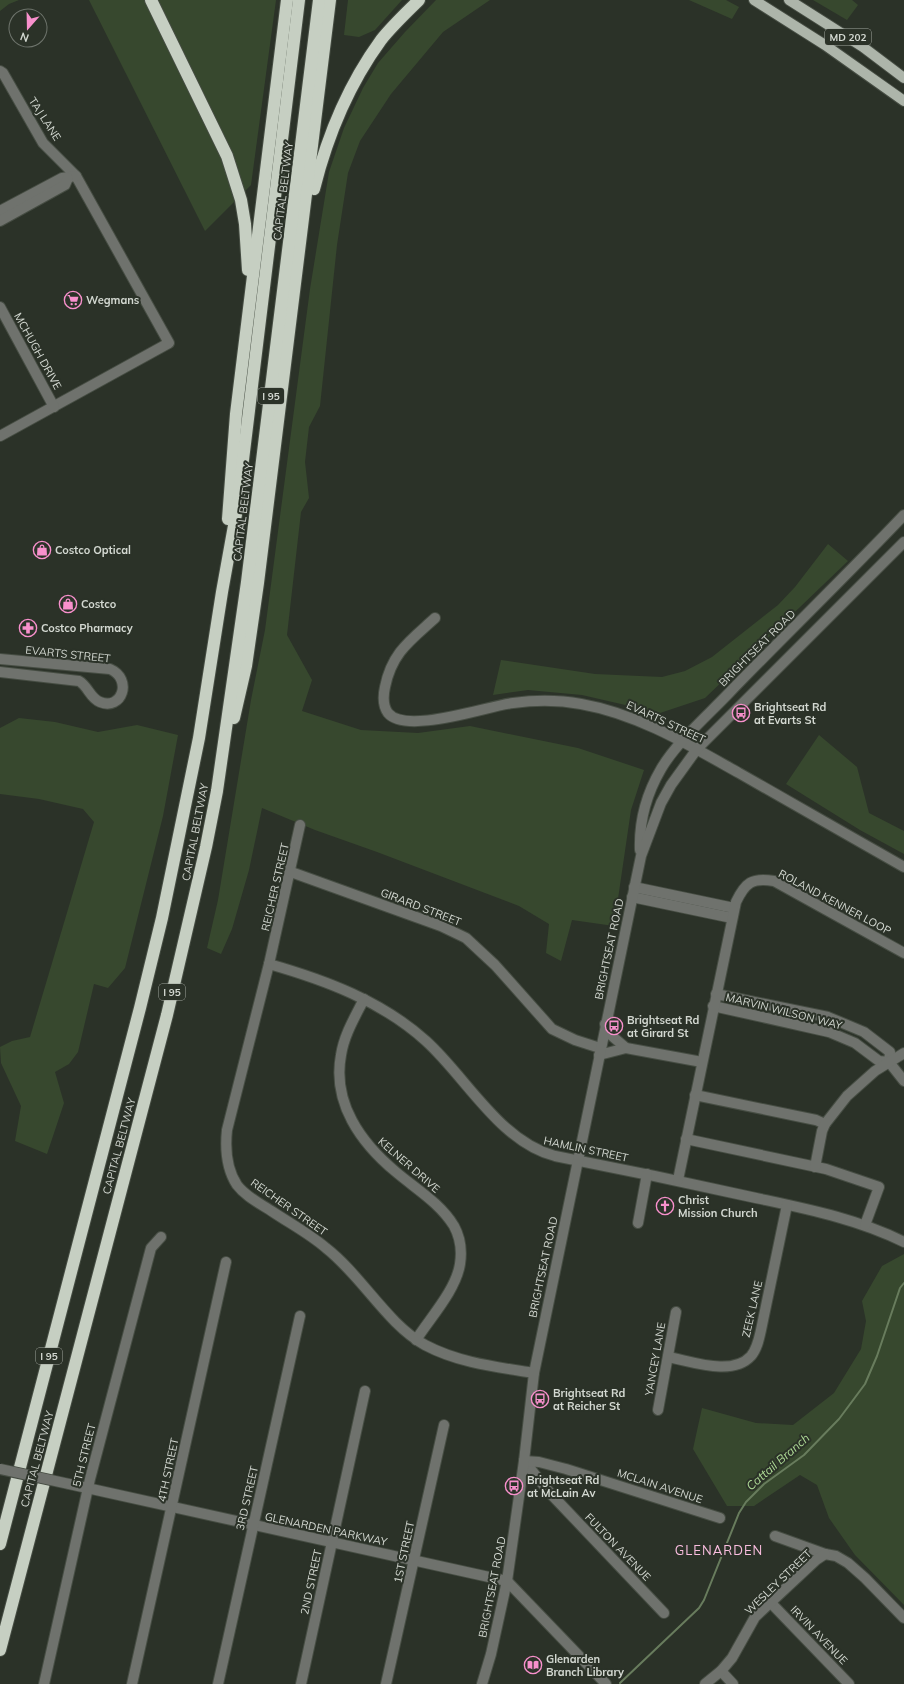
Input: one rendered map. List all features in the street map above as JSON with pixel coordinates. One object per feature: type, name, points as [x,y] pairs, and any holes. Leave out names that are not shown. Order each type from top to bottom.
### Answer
[{"type":"highway","points":[[151,0],[204,107],[227,156],[235,178],[242,206],[247,246],[248,317]]},
{"type":"highway","points":[[222,592],[236,414],[287,0]]},
{"type":"highway","name":"CAPITAL BELTWAY","points":[[0,1544],[140,1008],[162,918],[199,738],[222,592],[237,509],[299,0]]},
{"type":"highway","name":"CAPITAL BELTWAY","points":[[0,1650],[167,1015],[189,923],[217,791],[256,511],[319,0]]},
{"type":"highway","points":[[217,791],[246,666],[262,559],[330,0]]},
{"type":"highway","points":[[300,247],[319,169],[338,117],[367,61],[382,40],[419,0]]},
{"type":"main road","name":"MD 202","points":[[754,0],[825,45],[904,101]]},
{"type":"main road","name":"MD 202","points":[[789,0],[863,47],[904,78]]},
{"type":"street","name":"TAJ LANE","points":[[0,71],[3,73],[43,143],[72,177],[169,343],[54,407]]},
{"type":"street","points":[[0,211],[62,178],[72,177]]},
{"type":"street","points":[[0,222],[65,185],[72,177]]},
{"type":"street","name":"MCHUGH DRIVE","points":[[0,307],[54,407]]},
{"type":"street","points":[[0,436],[54,407]]},
{"type":"street","name":"BRIGHTSEAT ROAD","points":[[482,1684],[491,1654],[507,1581],[524,1461],[534,1373],[599,1051],[633,892],[640,856],[641,830],[652,788],[668,758],[682,742],[904,516]]},
{"type":"street","name":"BRIGHTSEAT ROAD","points":[[640,856],[661,804],[671,785],[697,749],[904,542]]},
{"type":"street","name":"EVARTS STREET","points":[[435,618],[402,649],[396,656],[389,670],[384,700],[387,711],[393,717],[406,722],[424,721],[513,703],[542,701],[566,702],[596,707],[626,716],[697,749],[904,867]]},
{"type":"street","name":"EVARTS STREET","points":[[0,659],[110,669],[117,672],[121,677],[123,690],[116,702],[107,704],[93,698],[84,684],[79,681],[0,672]]},
{"type":"street","name":"REICHER STREET","points":[[300,825],[291,872],[269,964],[227,1130],[226,1158],[230,1172],[238,1187],[250,1197],[310,1236],[341,1260],[396,1322],[416,1340],[439,1352],[459,1359],[534,1373]]},
{"type":"street","name":"GIRARD STREET","points":[[291,872],[441,926],[466,938],[495,965],[552,1029],[599,1051]]},
{"type":"street","name":"ROLAND KENNER LOOP","points":[[678,1180],[733,913],[741,890],[756,880],[774,881],[904,952]]},
{"type":"street","points":[[633,892],[733,913]]},
{"type":"street","name":"HAMLIN STREET","points":[[269,964],[325,982],[364,999],[404,1024],[426,1040],[509,1131],[518,1139],[546,1154],[678,1180],[787,1204],[865,1225],[904,1242]]},
{"type":"street","name":"MARVIN WILSON WAY","points":[[716,994],[828,1017],[848,1024],[864,1032],[890,1052],[889,1062],[904,1081]]},
{"type":"street","name":"KELNER DRIVE","points":[[364,999],[348,1031],[341,1056],[340,1082],[347,1112],[356,1130],[369,1147],[449,1219],[457,1232],[460,1245],[460,1264],[455,1281],[416,1340]]},
{"type":"street","name":"MARVIN WILSON WAY","points":[[713,1006],[829,1032],[855,1044],[879,1062],[889,1062]]},
{"type":"street","points":[[605,1024],[612,1036],[626,1048]]},
{"type":"street","points":[[599,1051],[626,1048],[702,1062]]},
{"type":"street","points":[[814,1167],[825,1124],[847,1096],[875,1071],[904,1053]]},
{"type":"street","points":[[695,1095],[816,1120],[825,1124]]},
{"type":"street","points":[[686,1139],[826,1169],[879,1187],[865,1225]]},
{"type":"street","points":[[638,1223],[647,1174]]},
{"type":"street","name":"ZEEK LANE","points":[[668,1357],[721,1367],[737,1365],[750,1356],[757,1346],[761,1330],[787,1204]]},
{"type":"street","name":"5TH STREET","points":[[44,1684],[87,1488],[149,1254],[153,1244],[161,1237]]},
{"type":"street","name":"4TH STREET","points":[[132,1684],[226,1262]]},
{"type":"street","name":"YANCEY LANE","points":[[658,1410],[676,1312]]},
{"type":"street","name":"3RD STREET","points":[[218,1684],[300,1316]]},
{"type":"street","name":"2ND STREET","points":[[301,1684],[365,1390]]},
{"type":"street","name":"1ST STREET","points":[[386,1684],[444,1425]]},
{"type":"street","name":"MCLAIN AVENUE","points":[[524,1461],[554,1465],[720,1518]]},
{"type":"street","name":"FULTON AVENUE","points":[[524,1461],[555,1498],[664,1613]]},
{"type":"street","name":"GLENARDEN PARKWAY","points":[[0,1469],[507,1581]]},
{"type":"street","points":[[775,1536],[825,1554],[836,1556],[854,1567],[904,1618]]},
{"type":"street","name":"WESLEY STREET","points":[[705,1684],[721,1671],[736,1652],[752,1622],[816,1560],[825,1554]]},
{"type":"street","points":[[507,1581],[606,1684]]},
{"type":"street","name":"IRVIN AVENUE","points":[[771,1603],[849,1684]]},
{"type":"street","points":[[721,1671],[733,1684]]},
{"type":"green space","points":[[0,0],[19,0],[9,4],[0,11]]},
{"type":"green space","points":[[89,0],[276,0],[251,185],[205,231]]},
{"type":"green space","points":[[348,0],[402,0],[375,30],[359,37],[344,35]]},
{"type":"green space","points":[[436,0],[490,0],[443,32],[391,94],[360,141],[348,173],[337,245],[320,406],[309,427],[305,462],[309,498],[301,512],[287,635],[312,680],[302,711],[361,730],[418,733],[470,726],[578,748],[644,770],[631,810],[614,926],[572,920],[561,961],[546,953],[549,924],[519,906],[315,830],[262,808],[249,870],[232,929],[221,954],[207,948],[218,900],[251,700],[265,630],[310,289],[329,172],[344,128],[363,88],[378,63]]},
{"type":"green space","points":[[689,0],[726,0],[739,7],[732,19]]},
{"type":"green space","points":[[813,0],[852,0],[858,5],[847,20]]},
{"type":"green space","points":[[828,544],[848,561],[705,698],[660,713],[582,695],[528,690],[493,695],[501,660],[595,674],[662,677],[685,671],[712,657],[778,605],[795,587]]},
{"type":"green space","points":[[19,718],[55,722],[98,732],[137,725],[178,735],[163,816],[125,968],[108,988],[94,984],[78,1052],[69,1064],[55,1072],[64,1103],[47,1154],[15,1141],[21,1106],[1,1063],[0,1047],[12,1041],[30,1037],[94,822],[83,809],[39,799],[0,794],[0,728]]},
{"type":"green space","points":[[819,735],[857,767],[869,813],[904,831],[904,854],[860,830],[786,784]]},
{"type":"green space","points":[[904,1254],[904,1605],[855,1555],[829,1518],[817,1485],[800,1475],[754,1506],[727,1506],[693,1449],[702,1408],[756,1423],[793,1425],[834,1393],[861,1349],[866,1321],[862,1301],[882,1266]]},
{"type":"waterway","name":"Cattail Branch","points":[[620,1683],[699,1608],[704,1600],[739,1513],[746,1502],[764,1484],[804,1455],[839,1419],[865,1384],[877,1356],[900,1288],[904,1283]]},
{"type":"place","name":"Wegmans","points":[[73,300]]},
{"type":"place","name":"Costco Optical","points":[[42,550]]},
{"type":"place","name":"Costco","points":[[68,604]]},
{"type":"place","name":"Costco Pharmacy","points":[[28,628]]},
{"type":"place","name":"Brightseat Rd at Evarts St","points":[[741,713]]},
{"type":"place","name":"Brightseat Rd at Girard St","points":[[614,1026]]},
{"type":"place","name":"Christ Mission Church","points":[[665,1206]]},
{"type":"place","name":"Brightseat Rd at Reicher St","points":[[540,1399]]},
{"type":"place","name":"Brightseat Rd at McLain Av","points":[[514,1486]]},
{"type":"place","name":"Glenarden Branch Library","points":[[533,1665]]},
{"type":"district","name":"GLENARDEN","points":[[719,1550]]}]
